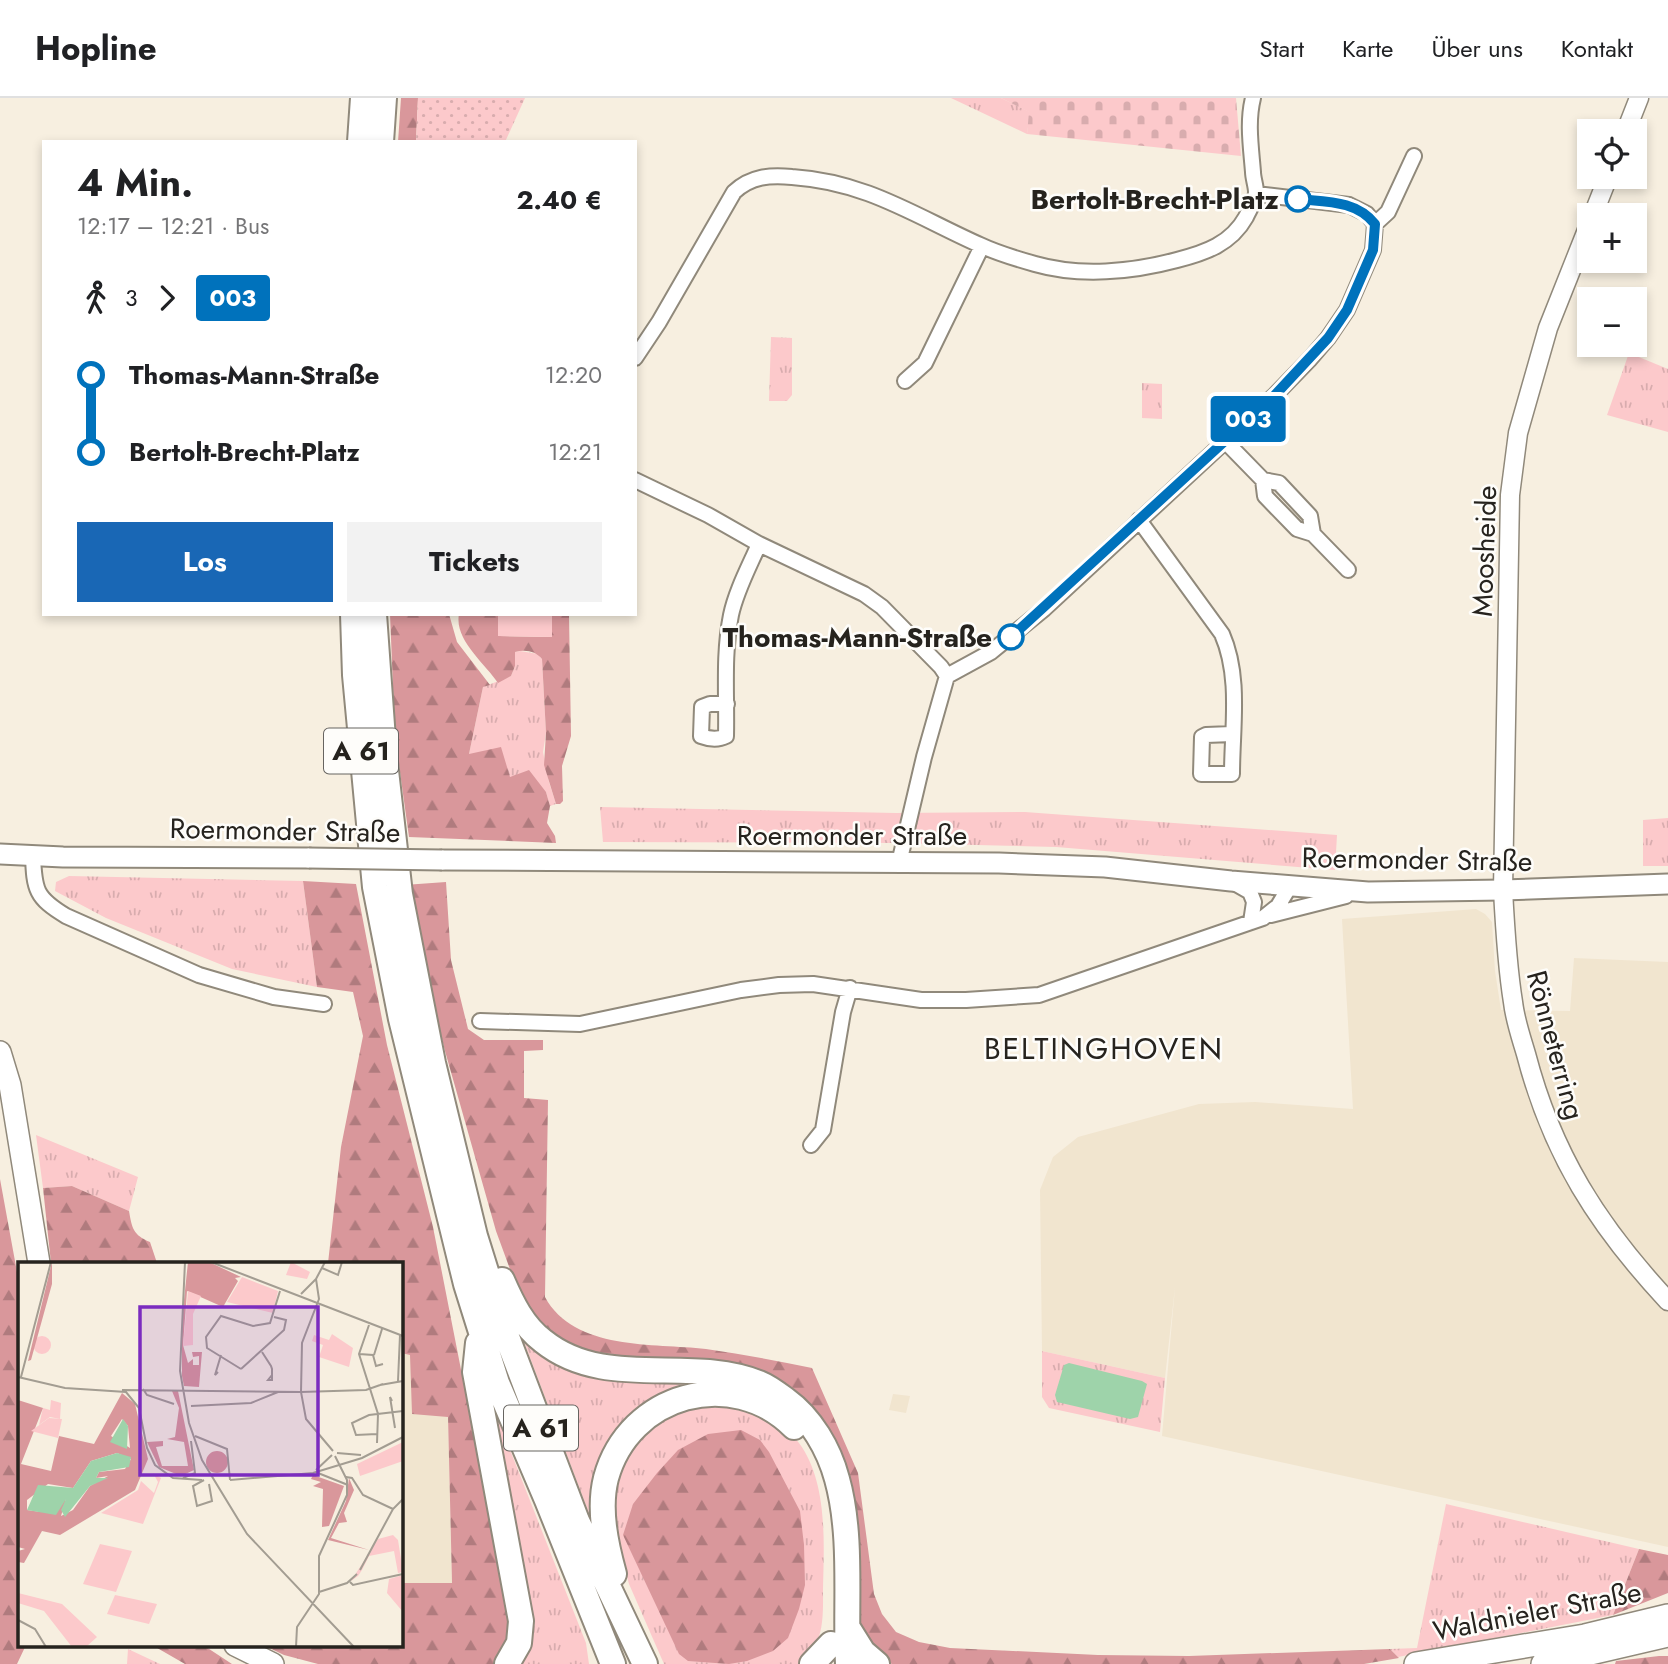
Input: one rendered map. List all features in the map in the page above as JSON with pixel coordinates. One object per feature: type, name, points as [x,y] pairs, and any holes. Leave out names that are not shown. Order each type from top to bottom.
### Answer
[{"type":"highway","points":[[360,140],[363,98]]},
{"type":"highway","points":[[380,140],[384,98]]},
{"type":"highway","name":"A 61","points":[[353,616],[355,676],[375,887],[401,1019],[479,1332],[497,1383],[611,1659]]},
{"type":"highway","name":"A 61","points":[[374,616],[383,742],[400,894],[416,986],[461,1182],[504,1329],[540,1426],[578,1521],[646,1664]]},
{"type":"highway","points":[[461,1182],[484,1230],[511,1301],[525,1323],[544,1342],[579,1361],[611,1368],[711,1372],[737,1376],[768,1387],[803,1415],[827,1452],[842,1502],[848,1664]]},
{"type":"highway","points":[[479,1332],[475,1372],[521,1621],[519,1643],[508,1664]]},
{"type":"highway","points":[[646,1664],[613,1572],[604,1530],[605,1480],[614,1455],[627,1434],[638,1424],[668,1403],[712,1393],[744,1397],[775,1411],[801,1434],[812,1449],[825,1484],[831,1520],[831,1654],[812,1664]]},
{"type":"highway","points":[[1614,1639],[1668,1609]]},
{"type":"highway","name":"Waldnieler Straße","points":[[1543,1664],[1614,1639],[1668,1616]]},
{"type":"highway","points":[[846,1621],[857,1645],[877,1664]]},
{"type":"highway","name":"Waldnieler Straße","points":[[1416,1664],[1614,1639],[1668,1635]]},
{"type":"highway","points":[[1614,1639],[1668,1648]]},
{"type":"main road","name":"Roermonder Straße","points":[[0,854],[1105,867],[1368,892],[1668,884]]},
{"type":"main road","name":"Roermonder Straße","points":[[0,861],[33,855]]},
{"type":"main road","points":[[0,1052],[10,1085],[39,1262]]},
{"type":"main road","points":[[217,1646],[244,1664]]},
{"type":"main road","points":[[236,1646],[273,1664]]},
{"type":"street","points":[[637,355],[734,192],[753,179],[802,177],[859,189],[912,211],[982,246],[1037,265],[1062,270],[1120,270],[1159,265],[1202,253],[1228,239],[1245,218],[1256,194],[1249,115],[1253,98]]},
{"type":"street","points":[[1631,119],[1639,98]]},
{"type":"street","points":[[899,863],[947,676],[1010,639],[1275,395],[1328,338],[1347,310],[1373,250],[1375,224],[1388,212],[1414,156]]},
{"type":"street","points":[[1256,194],[1349,205],[1367,214],[1375,224]]},
{"type":"street","points":[[905,381],[925,363],[982,246]]},
{"type":"street","name":"Moosheide","points":[[1503,890],[1511,483],[1518,433],[1548,328],[1577,255]]},
{"type":"street","points":[[1224,440],[1263,480],[1279,483],[1303,508],[1310,516],[1313,534],[1348,570]]},
{"type":"street","points":[[637,481],[864,594],[882,607],[947,676]]},
{"type":"street","points":[[1139,520],[1226,643],[1234,671],[1232,734]]},
{"type":"street","points":[[727,704],[726,645],[731,613],[759,544]]},
{"type":"street","points":[[33,855],[35,888],[40,897],[66,916],[199,975],[274,997],[324,1004]]},
{"type":"street","points":[[1231,881],[1250,892],[1257,920]]},
{"type":"street","points":[[1257,920],[1279,906],[1287,896],[1290,886]]},
{"type":"street","name":"Rönneterring","points":[[1503,890],[1513,1005],[1534,1086],[1556,1143],[1590,1204],[1631,1262],[1668,1301]]},
{"type":"street","points":[[480,1021],[580,1024],[741,990],[779,985],[813,984],[921,1000],[1039,995],[1257,920],[1328,899],[1368,892]]},
{"type":"street","points":[[811,1145],[823,1130],[849,988]]},
{"type":"shaded area","points":[[1476,909],[1492,922],[1501,1010],[1570,1011],[1574,958],[1668,962],[1668,1287],[1609,1222],[1630,1271],[1668,1312],[1668,1547],[1162,1436],[1175,1287],[1165,1378],[1042,1351],[1040,1190],[1053,1157],[1078,1137],[1199,1104],[1255,1102],[1353,1109],[1342,919]]},
{"type":"shaded area","points":[[402,1353],[410,1355],[448,1417],[452,1584],[402,1583]]},
{"type":"shaded area","points":[[1069,1363],[1147,1384],[1138,1417],[1130,1419],[1057,1402],[1055,1395],[1064,1365]]},
{"type":"shaded area","points":[[893,1394],[910,1396],[906,1413],[889,1410]]},
{"type":"green space","points":[[401,98],[418,98],[416,140],[398,140]]},
{"type":"green space","points":[[418,98],[525,98],[506,140],[416,140]]},
{"type":"green space","points":[[951,98],[1001,98],[1030,112],[1027,134]]},
{"type":"green space","points":[[1001,98],[1236,98],[1241,156],[1027,134],[1029,112]]},
{"type":"green space","points":[[771,337],[792,338],[792,395],[787,401],[769,401]]},
{"type":"green space","points":[[1628,357],[1639,357],[1668,369],[1668,432],[1607,415]]},
{"type":"green space","points":[[1142,383],[1162,384],[1162,419],[1142,418]]},
{"type":"green space","points":[[390,616],[450,616],[457,642],[490,685],[483,687],[469,754],[501,747],[510,777],[529,770],[546,792],[550,806],[547,823],[556,843],[409,837],[395,736]]},
{"type":"green space","points":[[459,616],[498,616],[499,636],[551,637],[552,616],[569,616],[571,736],[562,766],[563,801],[560,804],[556,804],[544,765],[546,733],[542,659],[530,651],[515,652],[515,666],[511,676],[498,683],[466,642]]},
{"type":"green space","points":[[498,616],[552,616],[552,637],[498,636]]},
{"type":"green space","points":[[515,652],[538,654],[542,659],[546,733],[543,752],[556,804],[550,806],[546,792],[510,777],[469,754],[483,687],[511,676],[515,666]]},
{"type":"green space","points":[[600,807],[896,813],[1025,812],[1337,835],[1335,870],[1056,847],[893,843],[603,842]]},
{"type":"green space","points":[[1668,818],[1668,866],[1643,866],[1643,820]]},
{"type":"green space","points":[[69,876],[303,881],[317,987],[232,969],[106,918],[55,891],[56,882]]},
{"type":"green space","points":[[303,881],[356,884],[387,1045],[433,1227],[510,1619],[508,1648],[495,1664],[318,1664],[284,1655],[265,1646],[402,1646],[402,1583],[452,1583],[448,1417],[412,1414],[410,1355],[402,1353],[402,1262],[328,1262],[341,1147],[363,1036],[353,992],[317,987]]},
{"type":"green space","points":[[446,882],[451,960],[468,1029],[484,1040],[543,1040],[543,1050],[524,1051],[524,1098],[548,1100],[545,1297],[558,1314],[575,1327],[595,1336],[640,1344],[706,1349],[812,1368],[858,1473],[874,1594],[882,1614],[896,1632],[919,1642],[950,1648],[1189,1656],[1390,1649],[1399,1658],[1364,1664],[892,1664],[884,1661],[859,1631],[816,1418],[648,1362],[589,1354],[547,1332],[531,1314],[519,1294],[496,1231],[445,1051],[404,885]]},
{"type":"green space","points":[[36,1135],[138,1177],[129,1211],[72,1186],[43,1188]]},
{"type":"green space","points":[[0,1179],[18,1278],[18,1646],[26,1646],[17,1664],[0,1664]]},
{"type":"green space","points":[[72,1186],[129,1211],[134,1230],[150,1242],[157,1262],[51,1262],[43,1188]]},
{"type":"green space","points":[[515,1318],[535,1339],[573,1364],[602,1372],[723,1381],[752,1388],[778,1401],[811,1437],[820,1452],[830,1486],[809,1439],[779,1410],[752,1396],[722,1389],[693,1390],[664,1399],[639,1414],[617,1437],[601,1466],[596,1486],[599,1540]]},
{"type":"green space","points":[[1042,1351],[1165,1378],[1160,1432],[1049,1408],[1042,1397]]},
{"type":"green space","points":[[481,1376],[586,1643],[589,1664],[515,1664]]},
{"type":"green space","points":[[726,1402],[784,1428],[799,1443],[815,1476],[822,1513],[823,1616],[817,1642],[802,1664],[664,1664],[629,1584],[612,1522],[614,1485],[641,1429],[674,1410]]},
{"type":"green space","points":[[741,1430],[760,1440],[769,1452],[800,1511],[805,1585],[788,1638],[773,1651],[747,1661],[729,1664],[688,1661],[679,1654],[623,1535],[633,1504],[678,1450],[708,1434]]},
{"type":"green space","points":[[1446,1504],[1639,1549],[1613,1615],[1398,1657],[1390,1649],[1417,1648]]},
{"type":"green space","points":[[1639,1549],[1668,1555],[1668,1593],[1613,1615]]},
{"type":"green space","points":[[154,1646],[205,1646],[232,1664],[185,1664]]},
{"type":"green space","points":[[128,1649],[160,1664],[127,1664]]},
{"type":"green space","points":[[1668,1656],[1668,1664],[1615,1664],[1616,1661]]},
{"type":"bus line","name":"003","points":[[1011,637],[1275,395],[1328,338],[1347,310],[1373,250],[1375,224],[1367,214],[1349,205],[1298,199]]},
{"type":"place","name":"Bertolt-Brecht-Platz","points":[[1298,199]]},
{"type":"place","name":"Thomas-Mann-Straße","points":[[1011,637]]},
{"type":"district","name":"BELTINGHOVEN","points":[[1104,1049]]}]
